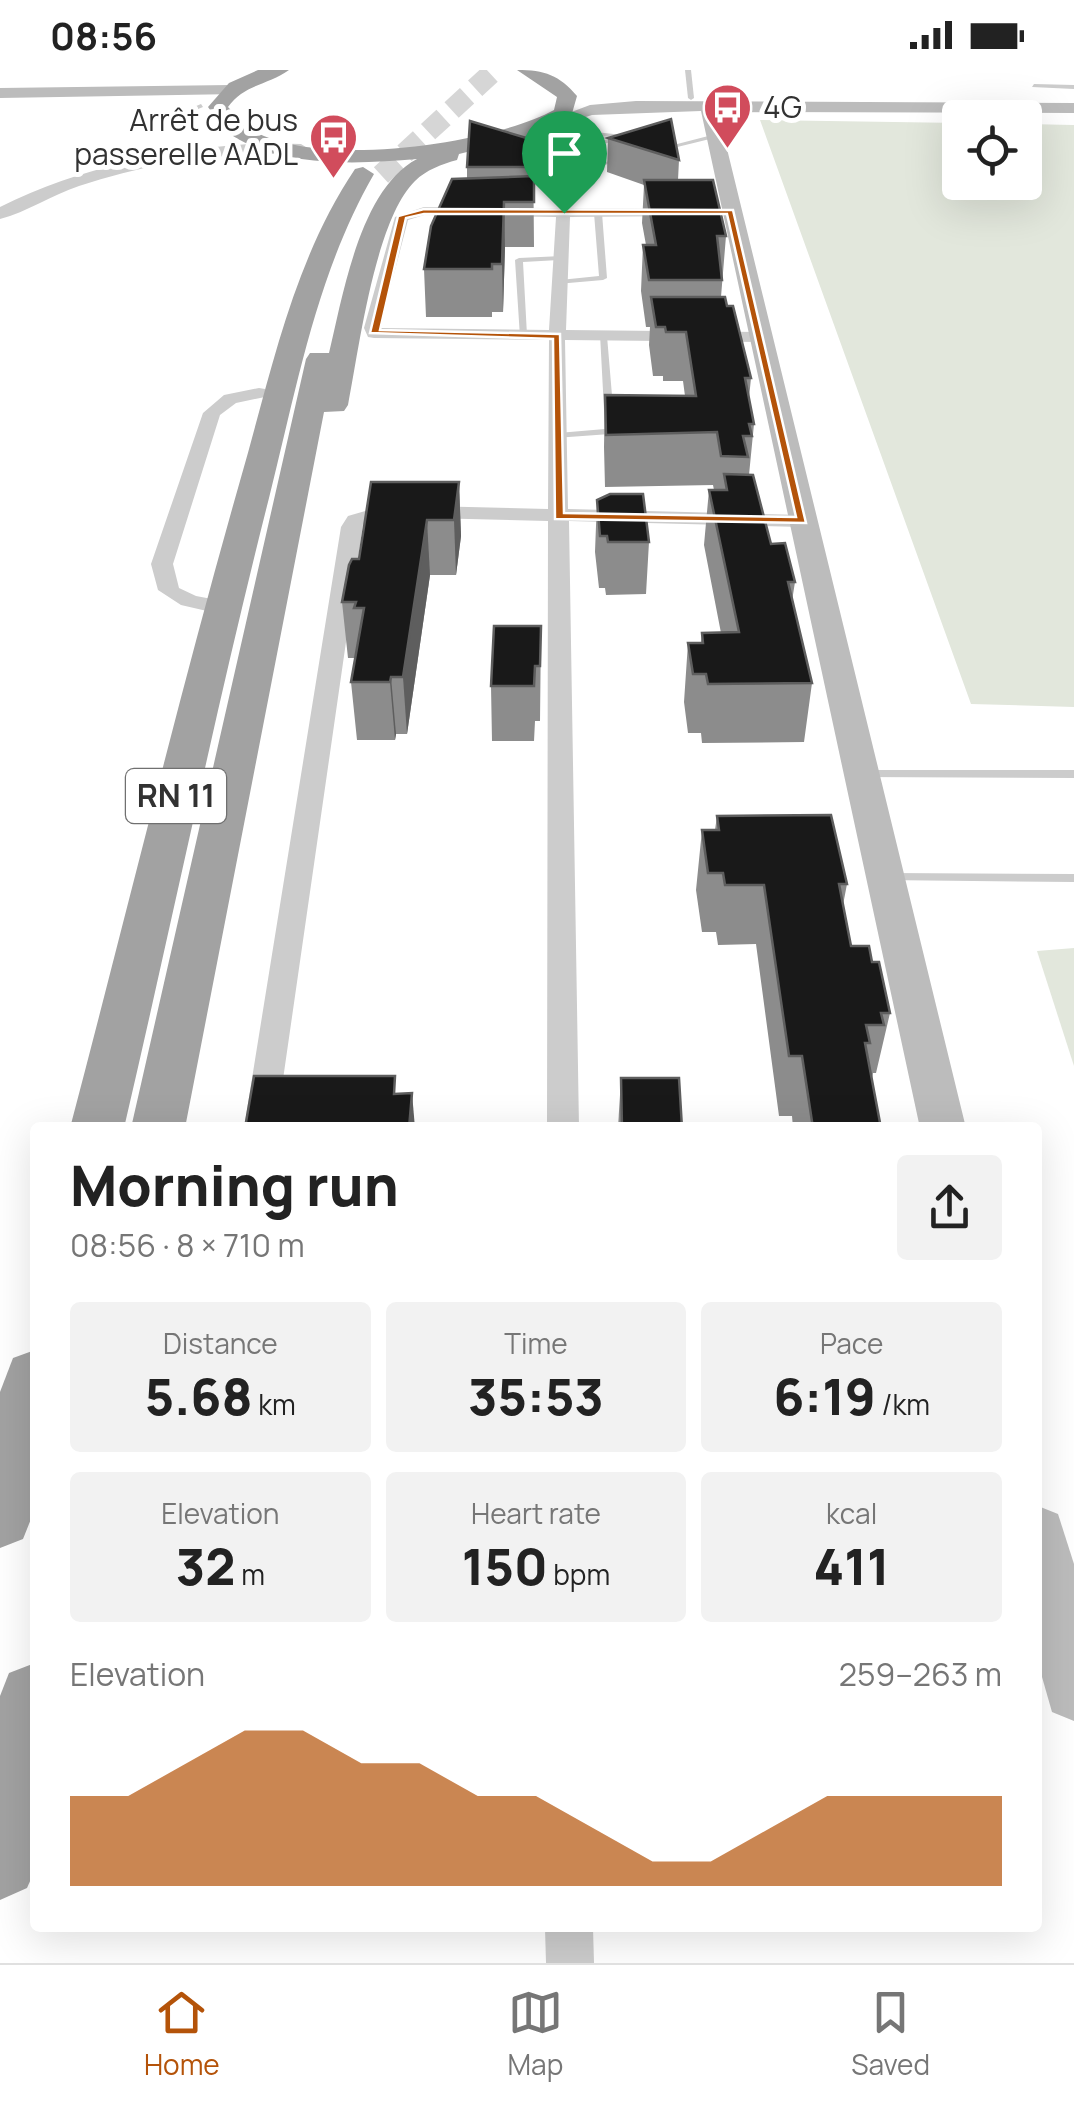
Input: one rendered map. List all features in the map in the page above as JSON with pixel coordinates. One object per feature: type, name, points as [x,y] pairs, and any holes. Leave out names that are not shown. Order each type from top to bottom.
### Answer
[{"type":"highway","points":[[279,70],[230,90],[214,112],[243,134],[309,151],[396,155],[474,148]]},
{"type":"highway","points":[[285,540],[315,486],[362,279],[396,190],[425,163],[522,136],[554,122],[568,104],[561,88],[528,70]]},
{"type":"highway","points":[[260,465],[254,433],[272,328],[312,225],[334,182],[333,165],[309,151]]},
{"type":"highway","name":"RN 11","points":[[99,1122],[220,606],[317,260],[343,203],[372,175],[344,258],[159,1122]]},
{"type":"highway","points":[[0,1517],[30,1397]]},
{"type":"highway","points":[[0,1862],[30,1722]]},
{"type":"main road","points":[[561,88],[705,113],[1074,98]]},
{"type":"main road","points":[[0,92],[230,90]]},
{"type":"main road","points":[[0,101],[160,102],[214,112]]},
{"type":"main road","points":[[554,122],[602,108],[705,113],[1074,108]]},
{"type":"main road","points":[[705,113],[942,1122]]},
{"type":"main road","points":[[1042,1550],[1074,1690]]},
{"type":"street","points":[[0,198],[194,138],[214,112]]},
{"type":"street","points":[[0,214],[52,191],[180,156],[242,147],[309,151]]},
{"type":"street","points":[[730,211],[424,212],[402,216],[374,333],[760,337]]},
{"type":"street","points":[[563,1122],[557,336],[558,258],[564,213]]},
{"type":"street","points":[[220,606],[181,598],[168,591],[161,579],[162,564],[212,413],[230,400],[258,393]]},
{"type":"street","points":[[261,1122],[352,523],[365,514],[386,510],[802,521]]},
{"type":"street","points":[[569,1932],[570,1963]]},
{"type":"lane","points":[[571,173],[658,149],[705,113],[688,70]]},
{"type":"lane","points":[[1034,86],[1074,87]]},
{"type":"lane","points":[[142,130],[214,112]]},
{"type":"lane","points":[[623,138],[591,146],[573,140],[594,133],[623,138],[658,149]]},
{"type":"lane","points":[[560,282],[602,278],[598,213]]},
{"type":"lane","points":[[523,336],[520,260],[558,258]]},
{"type":"lane","points":[[558,436],[610,431],[603,336]]},
{"type":"lane","points":[[861,774],[1074,774]]},
{"type":"lane","points":[[885,877],[1074,878]]},
{"type":"shaded area","points":[[760,120],[942,123],[942,200],[1042,200],[1042,124],[1074,125],[1074,707],[971,704]]},
{"type":"shaded area","points":[[1074,948],[1074,1066],[1037,951]]},
{"type":"building","points":[[671,119],[679,160],[608,138]]},
{"type":"building","points":[[470,121],[533,140],[533,167],[467,167]]},
{"type":"building","points":[[534,176],[534,202],[504,202],[502,264],[492,264],[492,269],[424,269],[431,226],[452,179]]},
{"type":"building","points":[[644,180],[713,180],[726,236],[717,236],[722,280],[649,280],[643,245],[656,245]]},
{"type":"building","points":[[651,297],[725,297],[727,306],[733,306],[751,378],[745,378],[754,424],[749,424],[752,436],[743,436],[748,457],[721,456],[717,432],[606,435],[605,395],[696,396],[686,332],[666,332],[665,327],[656,327]]},
{"type":"building","points":[[724,474],[753,475],[771,544],[785,543],[795,582],[788,582],[812,683],[708,684],[706,674],[693,674],[688,643],[703,643],[702,633],[739,632],[709,490],[727,490]]},
{"type":"building","points":[[371,482],[459,482],[454,520],[427,520],[403,677],[391,677],[390,682],[351,682],[364,608],[354,608],[356,602],[342,602],[349,565],[352,559],[359,559]]},
{"type":"building","points":[[610,494],[643,494],[649,542],[608,542],[607,536],[600,536],[597,500]]},
{"type":"building","points":[[494,626],[541,626],[540,666],[535,666],[534,686],[491,686]]},
{"type":"building","points":[[831,815],[847,884],[839,884],[851,946],[869,946],[872,962],[879,962],[890,1013],[881,1013],[884,1025],[866,1025],[870,1043],[865,1043],[880,1122],[812,1122],[802,1056],[789,1056],[764,885],[725,885],[723,873],[708,873],[702,830],[719,830],[717,816]]},
{"type":"building","points":[[254,1076],[395,1076],[394,1094],[412,1093],[410,1122],[246,1122]]},
{"type":"building","points":[[621,1078],[679,1078],[682,1122],[622,1122]]},
{"type":"tunnel","points":[[381,175],[495,70]]},
{"type":"place","name":"4G","points":[[728,150]]},
{"type":"place","name":"Arrêt de bus passerelle AADL","points":[[333,180]]},
{"type":"route","points":[[730,211],[802,521],[559,516],[557,336],[374,333],[372,328],[402,216],[424,212],[564,213],[730,211]]}]
